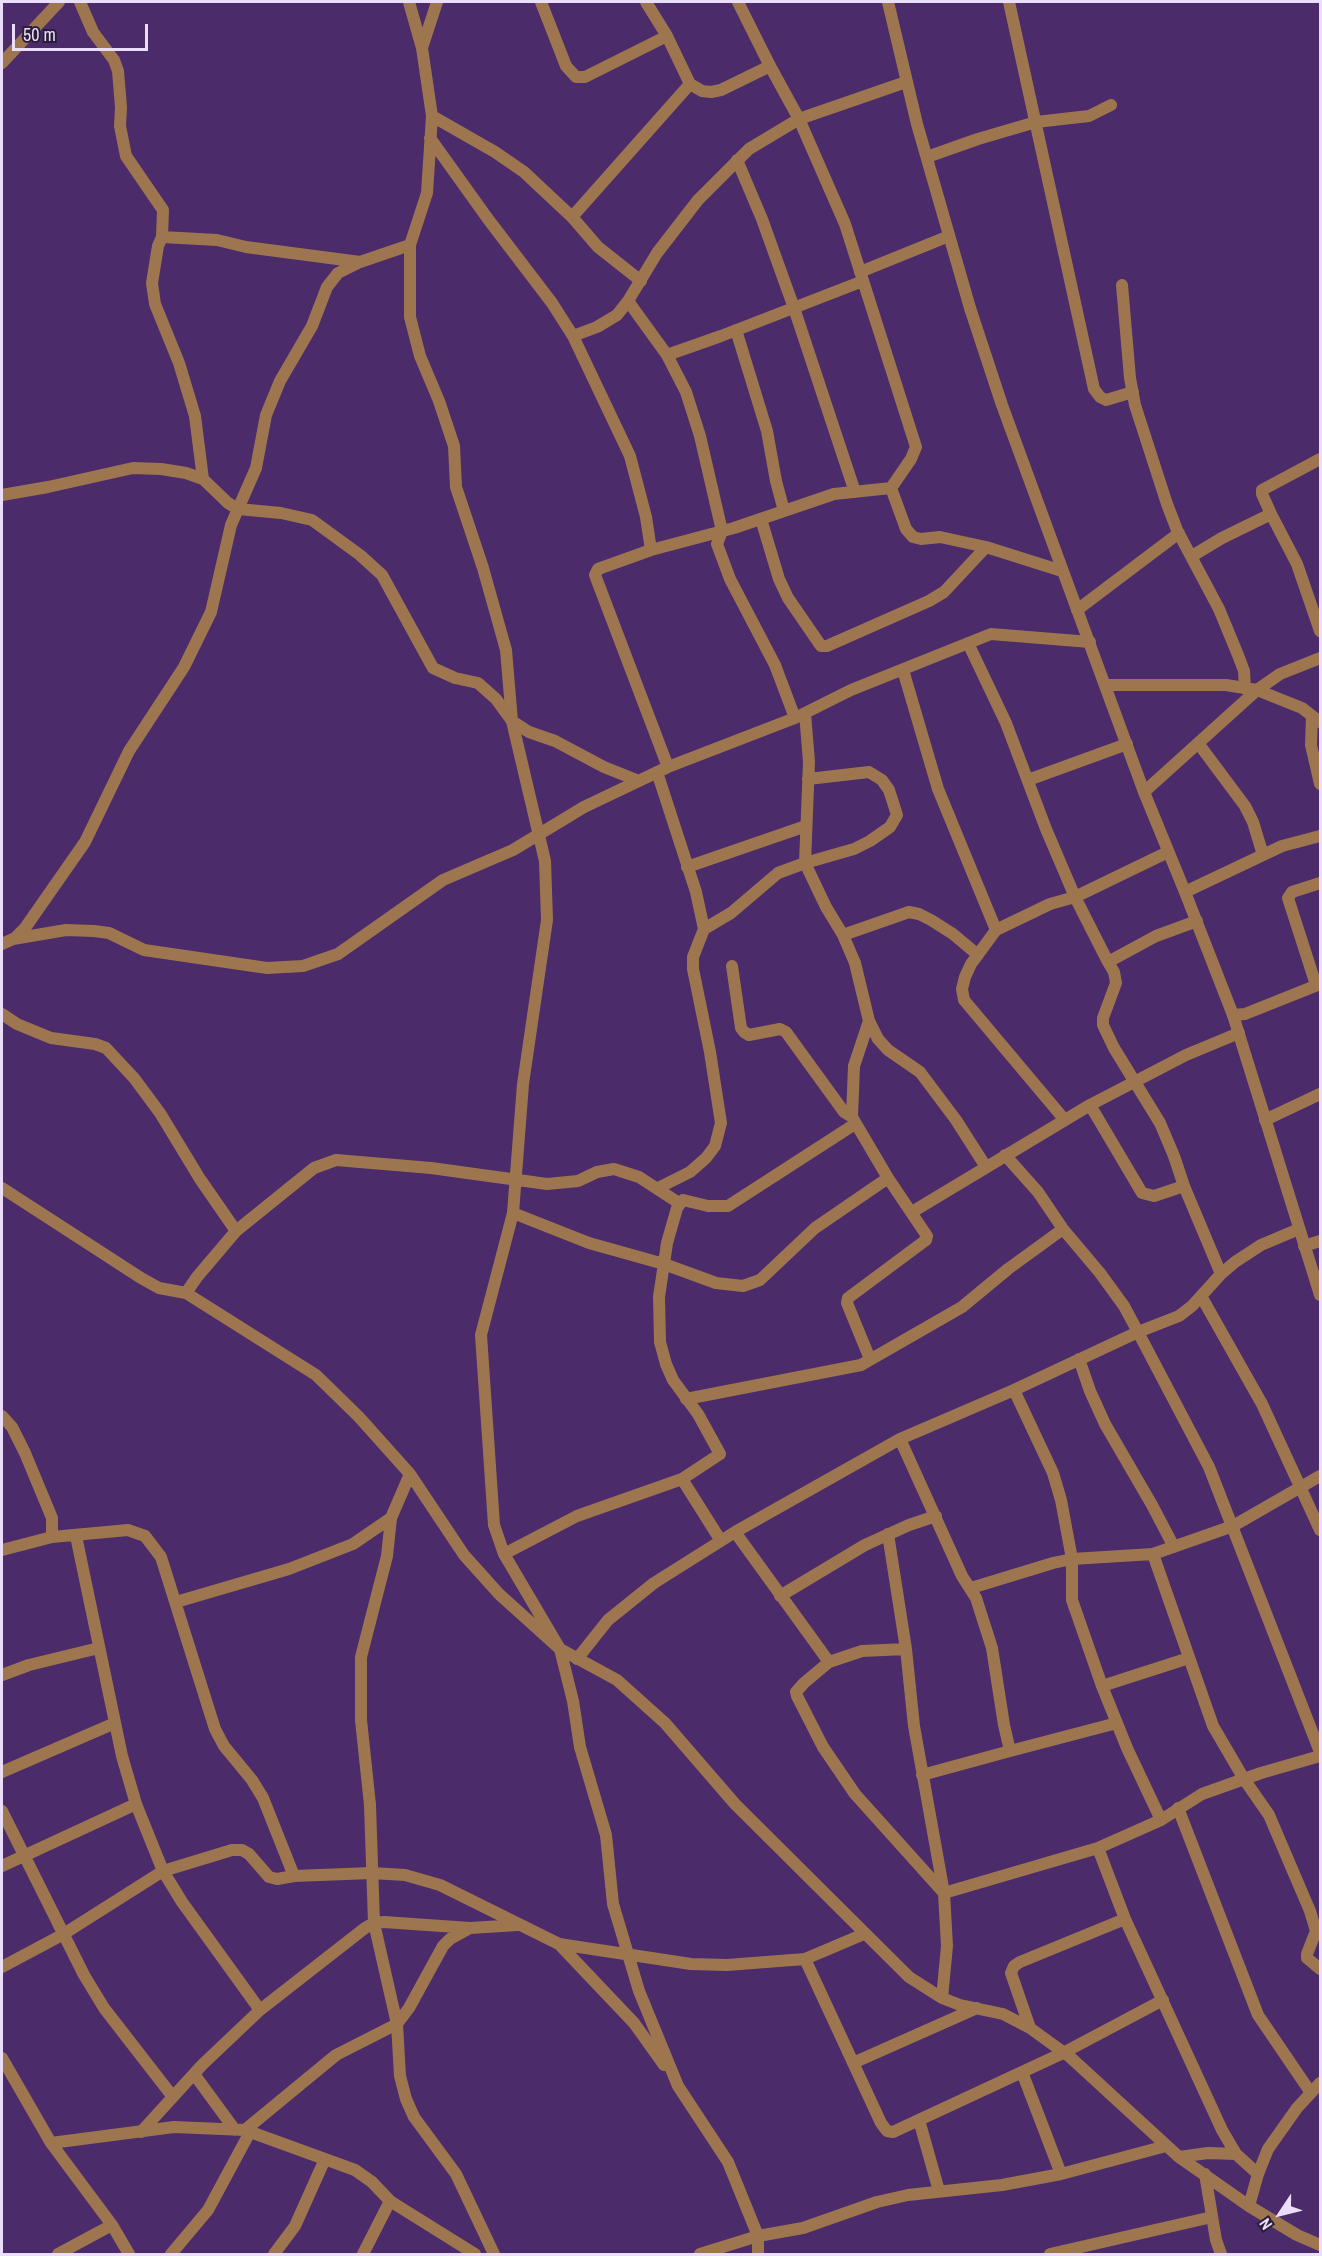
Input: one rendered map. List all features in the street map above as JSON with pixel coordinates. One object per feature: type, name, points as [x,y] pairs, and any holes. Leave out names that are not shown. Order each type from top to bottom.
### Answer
[{"type":"street","points":[[2,63],[59,2]]},
{"type":"street","points":[[80,2],[93,32],[114,60],[118,71],[122,144],[126,156],[163,210],[162,237],[158,246],[153,283],[155,304],[179,363],[195,416],[203,479]]},
{"type":"street","points":[[409,2],[422,48],[432,116],[427,193],[410,245],[410,317],[420,356],[440,400],[454,446],[456,487],[483,568],[506,650],[512,722],[545,861],[547,920],[523,1084],[513,1213],[481,1335],[494,1525],[504,1554],[560,1649],[573,1701],[580,1747],[606,1835],[613,1904],[639,1991],[678,2086]]},
{"type":"street","points":[[422,48],[437,2]]},
{"type":"street","points":[[541,2],[566,66],[576,76],[585,77],[667,36]]},
{"type":"street","points":[[646,2],[667,36],[690,84],[702,91],[721,90],[770,66]]},
{"type":"street","points":[[658,1188],[690,1172],[706,1158],[715,1146],[721,1123],[710,1052],[693,969],[693,957],[704,929],[662,770],[595,575],[598,569],[651,550],[722,531],[834,494],[891,488],[911,459],[916,447],[845,224],[799,119],[738,2]]},
{"type":"street","points":[[888,2],[906,82],[949,236],[1002,405],[1144,792],[1233,1015],[1320,1295]]},
{"type":"street","points":[[1009,2],[1094,389],[1106,400],[1133,392]]},
{"type":"street","points":[[573,336],[597,327],[617,315],[657,253],[698,200],[749,150],[799,119],[906,82]]},
{"type":"street","points":[[572,217],[690,84]]},
{"type":"street","points":[[927,157],[1036,122],[1089,116],[1111,105]]},
{"type":"street","points":[[432,116],[495,152],[524,172],[572,217],[598,247],[641,281]]},
{"type":"street","points":[[430,138],[488,219],[529,271],[573,336],[630,456],[646,517],[651,550]]},
{"type":"street","points":[[737,160],[762,219],[794,308],[855,492]]},
{"type":"street","points":[[667,355],[794,308],[949,236]]},
{"type":"street","points":[[162,237],[217,240],[246,247],[360,262]]},
{"type":"street","points":[[2,950],[7,942],[25,928],[85,842],[129,751],[184,667],[211,612],[231,525],[256,468],[266,415],[280,381],[312,326],[327,287],[338,273],[360,262],[410,245]]},
{"type":"street","points":[[1122,285],[1135,405],[1167,504],[1238,655],[1251,689]]},
{"type":"street","points":[[628,301],[667,355],[686,393],[700,436],[722,531],[717,544],[720,553],[730,579],[800,715],[808,779],[805,863],[855,963],[869,1021],[883,1045],[920,1072],[935,1090],[986,1167]]},
{"type":"street","points":[[736,330],[768,431],[776,481],[784,511]]},
{"type":"street","points":[[1320,459],[1262,490],[1271,514],[1297,564],[1320,631]]},
{"type":"street","points":[[2,495],[133,468],[186,473],[203,479],[228,503],[238,509],[281,513],[312,520],[360,555],[382,575],[433,668],[455,678],[478,683],[496,699],[512,722],[529,732],[555,741],[604,766],[639,780]]},
{"type":"street","points":[[891,488],[906,529],[913,537],[921,539],[940,537],[986,547],[1062,571]]},
{"type":"street","points":[[1192,555],[1271,514]]},
{"type":"street","points":[[761,519],[779,579],[816,641],[824,646],[929,601],[944,592],[986,547]]},
{"type":"street","points":[[1077,609],[1179,533]]},
{"type":"street","points":[[7,942],[66,930],[94,931],[109,933],[144,950],[267,968],[303,966],[338,954],[443,880],[513,850],[584,807],[639,780],[800,715],[851,690],[991,634],[1090,642]]},
{"type":"street","points":[[968,643],[1006,723],[1075,897],[1114,972],[1116,983],[1103,1018],[1104,1025],[1160,1124],[1221,1274]]},
{"type":"street","points":[[1144,792],[1198,743],[1251,689],[1320,658]]},
{"type":"street","points":[[903,670],[938,789],[996,930]]},
{"type":"street","points":[[1106,685],[1226,685],[1251,689],[1284,699],[1316,718],[1311,745],[1320,784]]},
{"type":"street","points":[[1198,743],[1245,806],[1253,822],[1263,855]]},
{"type":"street","points":[[1028,780],[1127,744]]},
{"type":"street","points":[[704,929],[731,913],[773,877],[805,863],[854,849],[870,841],[890,827],[897,815],[889,790],[882,780],[869,772],[808,779]]},
{"type":"street","points":[[687,867],[806,826]]},
{"type":"street","points":[[1185,892],[1282,846],[1320,836]]},
{"type":"street","points":[[1064,1119],[964,1000],[962,990],[965,978],[996,930],[1050,904],[1075,897],[1168,852]]},
{"type":"street","points":[[1233,1015],[1245,1014],[1318,984],[1288,898],[1292,892],[1320,883]]},
{"type":"street","points":[[843,935],[909,912],[919,914],[945,930],[978,955]]},
{"type":"street","points":[[1108,962],[1156,936],[1197,921]]},
{"type":"street","points":[[732,966],[741,1028],[749,1035],[780,1029],[786,1032],[844,1112],[854,1120],[927,1238],[849,1296],[846,1301],[870,1359]]},
{"type":"street","points":[[2,1014],[17,1024],[51,1038],[95,1044],[106,1048],[134,1078],[160,1113],[200,1179],[236,1231]]},
{"type":"street","points":[[854,1120],[854,1066],[869,1021]]},
{"type":"street","points":[[912,1212],[1064,1119],[1186,1055],[1239,1033]]},
{"type":"street","points":[[1265,1120],[1320,1094]]},
{"type":"street","points":[[1090,1105],[1142,1193],[1154,1196],[1184,1186]]},
{"type":"street","points":[[504,1554],[576,1515],[682,1479],[720,1454],[698,1414],[673,1380],[660,1342],[659,1297],[667,1243],[679,1203],[683,1200],[708,1206],[728,1206],[854,1120]]},
{"type":"street","points":[[944,1893],[1098,1848],[1161,1820],[1202,1794],[1320,1754],[1209,1467],[1124,1306],[1063,1229],[1038,1192],[1005,1155]]},
{"type":"street","points":[[186,1293],[236,1231],[314,1168],[336,1160],[562,1183],[614,1169],[632,1174],[679,1203]]},
{"type":"street","points":[[513,1213],[589,1243],[664,1264],[716,1283],[750,1285],[760,1280],[815,1228],[888,1178]]},
{"type":"street","points":[[2,1188],[150,1283],[159,1288],[186,1293],[316,1375],[359,1417],[410,1474],[464,1555],[507,1601],[560,1649],[617,1680],[665,1723],[735,1804],[909,1977],[942,1998],[960,2005],[1003,2014],[1030,2028],[1070,2057],[1179,2157],[1249,2206],[1297,2235],[1320,2245]]},
{"type":"street","points":[[686,1399],[796,1376],[854,1368],[962,1307],[1008,1269],[1063,1229]]},
{"type":"street","points":[[577,1659],[608,1620],[654,1583],[735,1532],[900,1438],[1179,1316],[1221,1274],[1261,1245],[1299,1229]]},
{"type":"street","points":[[1304,1246],[1320,1241]]},
{"type":"street","points":[[1201,1296],[1262,1404],[1320,1530]]},
{"type":"street","points":[[1079,1359],[1105,1424],[1152,1505],[1173,1547]]},
{"type":"street","points":[[1014,1390],[1053,1473],[1061,1500],[1072,1559],[1072,1600],[1102,1686],[1161,1820]]},
{"type":"street","points":[[2,1416],[12,1427],[25,1453],[52,1518],[52,1537]]},
{"type":"street","points":[[900,1438],[962,1576],[971,1588],[992,1648],[1010,1751]]},
{"type":"street","points":[[410,1474],[391,1518],[387,1556],[361,1657],[361,1720],[369,1805],[374,1923],[397,2024],[400,2076],[406,2099],[414,2117],[456,2174],[494,2254]]},
{"type":"street","points":[[971,1588],[1016,1573],[1072,1559],[1153,1554],[1233,1526],[1320,1476]]},
{"type":"street","points":[[682,1479],[721,1541]]},
{"type":"street","points":[[780,1596],[888,1534],[936,1516]]},
{"type":"street","points":[[176,1602],[289,1569],[324,1556],[353,1544],[391,1518]]},
{"type":"street","points":[[2,1551],[52,1537],[128,1530],[145,1536],[161,1557],[215,1729],[224,1746],[252,1780],[263,1798],[294,1876]]},
{"type":"street","points":[[735,1532],[829,1662]]},
{"type":"street","points":[[888,1534],[906,1648],[914,1726],[944,1893],[947,1946],[942,1998]]},
{"type":"street","points":[[76,1536],[115,1723],[136,1804],[164,1871],[194,1919],[260,2010]]},
{"type":"street","points":[[1153,1554],[1213,1726],[1244,1779],[1269,1815],[1310,1911],[1316,1931],[1306,1954],[1310,1962],[1320,1969]]},
{"type":"street","points":[[2,1676],[29,1665],[99,1648]]},
{"type":"street","points":[[906,1648],[862,1651],[829,1662],[796,1692],[823,1748],[855,1794],[944,1893]]},
{"type":"street","points":[[1102,1686],[1189,1658]]},
{"type":"street","points":[[2,1772],[115,1723]]},
{"type":"street","points":[[922,1775],[1117,1723]]},
{"type":"street","points":[[2,1866],[136,1804]]},
{"type":"street","points":[[1178,1808],[1258,2015],[1311,2093]]},
{"type":"street","points":[[2,1811],[22,1857],[62,1935],[104,2008],[173,2097]]},
{"type":"street","points":[[1098,1848],[1125,1919],[1222,2130],[1236,2154],[1257,2174]]},
{"type":"street","points":[[2,1967],[62,1935],[164,1871],[232,1850],[242,1850],[249,1854],[269,1876],[277,1880],[294,1876],[372,1873],[405,1875],[440,1885],[559,1944],[691,1964],[727,1965],[805,1959],[864,1934]]},
{"type":"street","points":[[1030,2028],[1011,1973],[1014,1966],[1125,1919]]},
{"type":"street","points":[[141,2132],[194,2074],[260,2010],[335,1950],[374,1923],[470,1928],[519,1925]]},
{"type":"street","points":[[171,2254],[208,2210],[243,2131],[336,2055],[397,2024],[409,2008],[443,1946],[450,1939],[470,1928]]},
{"type":"street","points":[[559,1944],[634,2023],[728,2162],[758,2236],[758,2254]]},
{"type":"street","points":[[805,1959],[887,2131],[893,2132],[1063,2053],[1163,2001]]},
{"type":"street","points":[[853,2063],[976,2008]]},
{"type":"street","points":[[2,2058],[51,2143],[112,2225],[129,2254]]},
{"type":"street","points":[[1022,2072],[1061,2175]]},
{"type":"street","points":[[194,2074],[243,2131]]},
{"type":"street","points":[[1249,2206],[1257,2174],[1268,2149],[1297,2108],[1320,2083]]},
{"type":"street","points":[[919,2120],[939,2191]]},
{"type":"street","points":[[51,2143],[174,2127],[243,2131],[354,2170],[372,2182],[390,2201],[467,2252]]},
{"type":"street","points":[[700,2254],[758,2236],[803,2228],[877,2202],[939,2191],[1002,2185],[1061,2175],[1166,2146]]},
{"type":"street","points":[[1179,2157],[1208,2153],[1236,2154]]},
{"type":"street","points":[[274,2254],[295,2226],[325,2158]]},
{"type":"street","points":[[1205,2174],[1221,2254]]},
{"type":"street","points":[[363,2254],[390,2201]]},
{"type":"street","points":[[1050,2254],[1212,2217]]},
{"type":"street","points":[[58,2254],[112,2225]]}]
